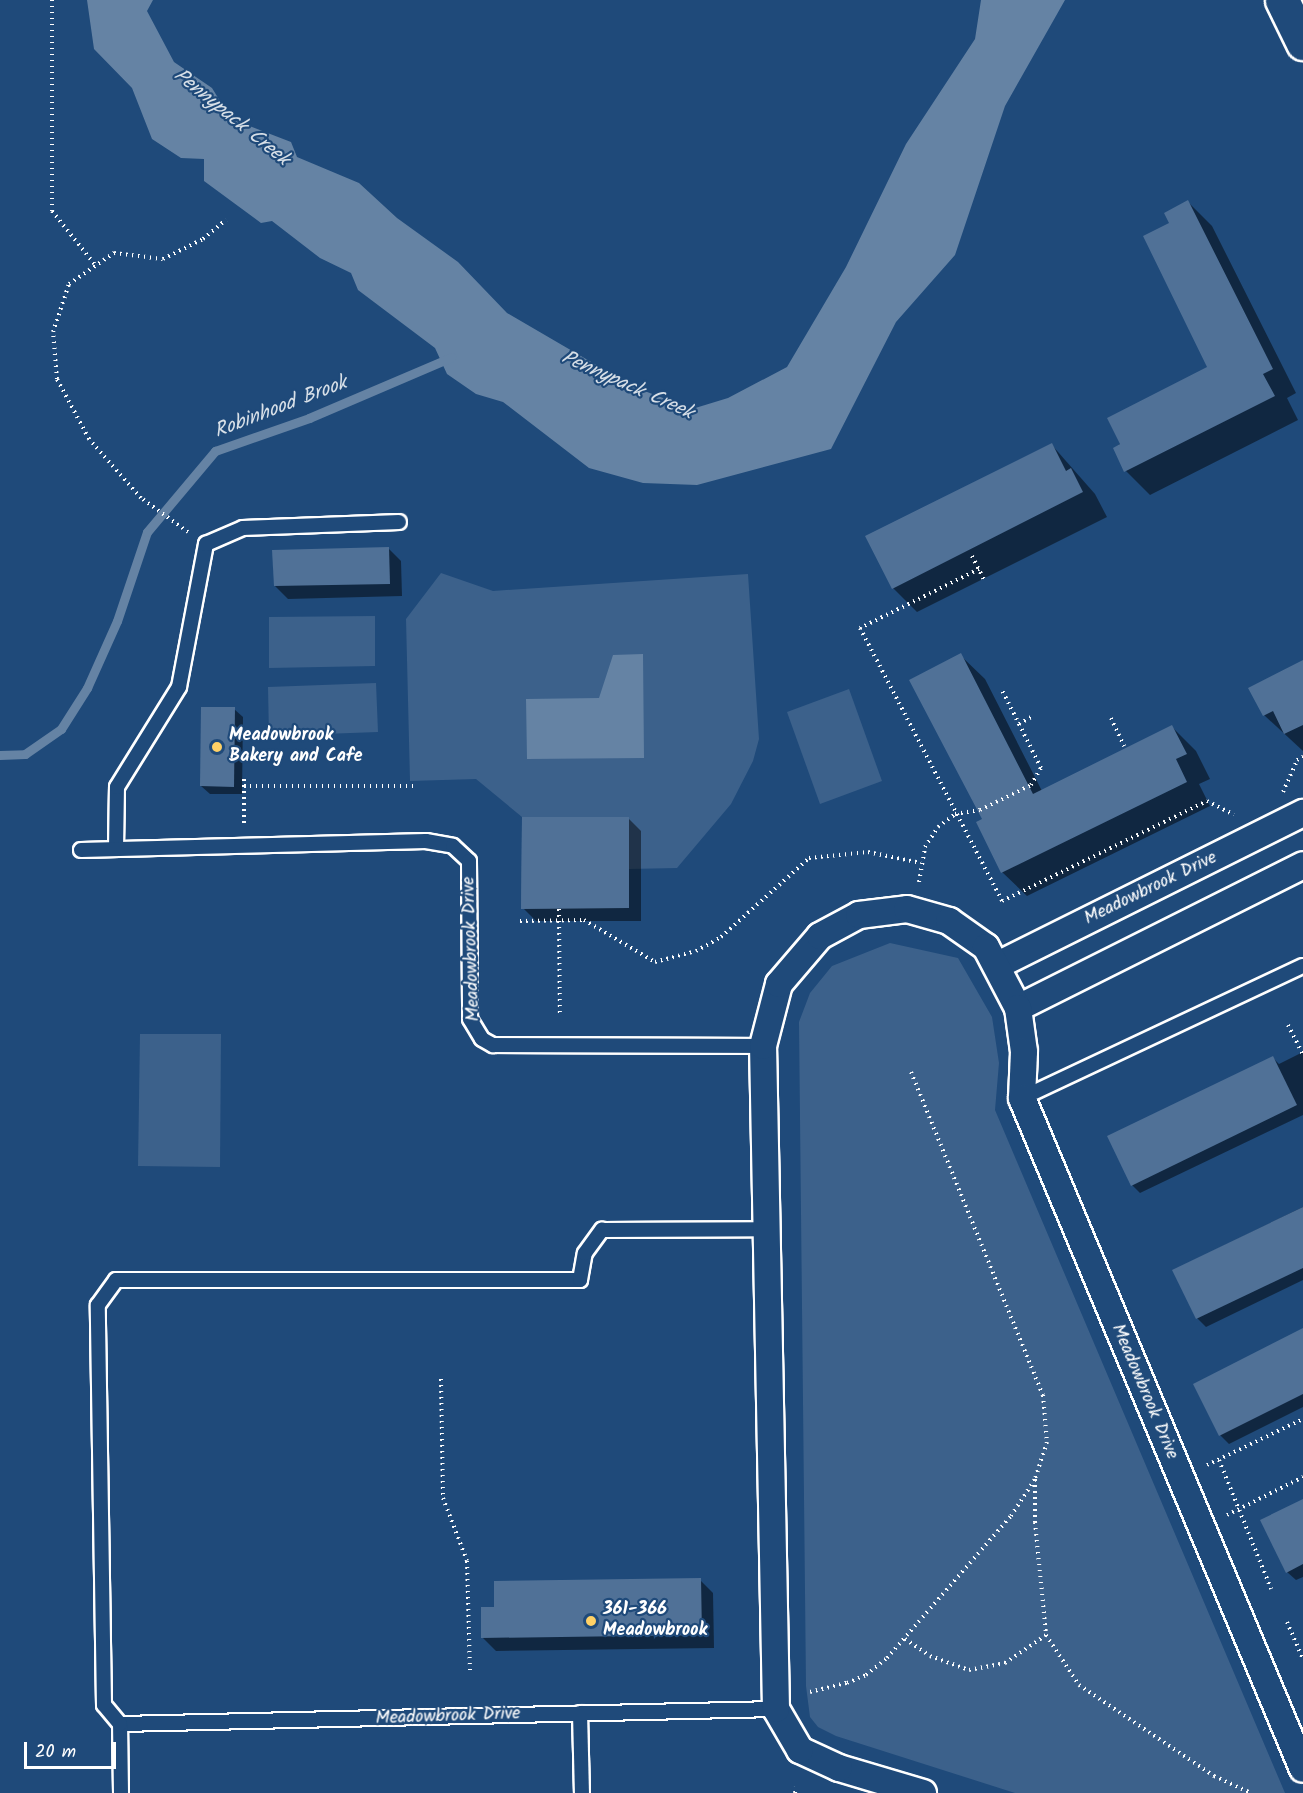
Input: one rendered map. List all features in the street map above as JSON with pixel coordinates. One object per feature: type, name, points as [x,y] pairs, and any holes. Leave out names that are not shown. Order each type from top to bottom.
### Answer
[{"type":"main road","points":[[1282,0],[1303,43]]},
{"type":"street","name":"Meadowbrook Drive","points":[[998,965],[1303,813]]},
{"type":"street","points":[[1018,1008],[1303,865]]},
{"type":"street","name":"Meadowbrook Drive","points":[[922,1793],[839,1768],[800,1750],[776,1709],[766,1230],[763,1046],[779,984],[820,936],[859,915],[907,909],[949,921],[986,946],[998,965],[1018,1008],[1023,1052],[1022,1098],[1303,1769]]},
{"type":"lane","points":[[116,849],[117,787],[179,687],[206,544],[243,528],[399,522]]},
{"type":"lane","name":"Meadowbrook Drive","points":[[81,850],[426,841],[453,846],[469,861],[470,1019],[482,1039],[493,1045],[763,1046]]},
{"type":"lane","points":[[1022,1098],[1303,966]]},
{"type":"lane","points":[[121,1793],[120,1724],[104,1705],[98,1305],[116,1280],[580,1280],[585,1253],[602,1230],[766,1230]]},
{"type":"lane","name":"Meadowbrook Drive","points":[[120,1724],[776,1709]]},
{"type":"lane","points":[[580,1713],[582,1793]]},
{"type":"path","points":[[52,0],[52,211],[96,266]]},
{"type":"path","points":[[192,534],[141,498],[89,439],[57,379],[53,332],[69,284],[114,253],[163,259],[203,239],[226,220]]},
{"type":"path","points":[[972,555],[984,580]]},
{"type":"path","points":[[978,569],[860,628],[1002,901],[1207,801],[1240,818]]},
{"type":"path","points":[[919,882],[921,864],[938,827],[955,814],[980,810],[1030,785],[1041,768],[1002,690]]},
{"type":"path","points":[[1019,724],[1031,717]]},
{"type":"path","points":[[1111,718],[1124,746]]},
{"type":"path","points":[[1282,795],[1297,760],[1303,757]]},
{"type":"path","points":[[244,778],[244,823]]},
{"type":"path","points":[[244,786],[418,786]]},
{"type":"path","points":[[520,921],[584,920],[656,962],[696,951],[721,937],[809,858],[868,852],[921,864]]},
{"type":"path","points":[[559,909],[560,1015]]},
{"type":"path","points":[[1288,1025],[1303,1055]]},
{"type":"path","points":[[810,1692],[866,1675],[904,1639],[1011,1516],[1035,1479],[1047,1442],[1043,1395],[911,1072]]},
{"type":"path","points":[[441,1379],[443,1498],[466,1561],[470,1670]]},
{"type":"path","points":[[1207,1465],[1303,1419]]},
{"type":"path","points":[[1218,1460],[1271,1589]]},
{"type":"path","points":[[1227,1515],[1303,1477]]},
{"type":"path","points":[[1035,1479],[1035,1522],[1046,1635],[1078,1685],[1214,1776],[1251,1793]]},
{"type":"path","points":[[1287,1622],[1303,1659]]},
{"type":"path","points":[[904,1639],[930,1656],[969,1670],[1005,1663],[1046,1635]]},
{"type":"path","points":[[795,1793],[796,1787]]},
{"type":"shaded area","points":[[441,573],[493,591],[748,574],[759,739],[753,761],[731,804],[677,868],[629,869],[629,908],[521,909],[522,817],[476,779],[410,781],[406,619]]},
{"type":"shaded area","points":[[375,616],[375,666],[269,668],[269,617]]},
{"type":"shaded area","points":[[376,683],[378,732],[269,736],[268,687]]},
{"type":"shaded area","points":[[849,689],[882,781],[820,804],[787,712]]},
{"type":"shaded area","points":[[890,943],[958,958],[992,1017],[999,1063],[995,1110],[1285,1793],[1015,1793],[836,1736],[818,1727],[810,1717],[806,1686],[799,1022],[810,993],[832,966]]},
{"type":"shaded area","points":[[140,1034],[221,1034],[220,1167],[138,1166]]},
{"type":"water","name":"Pennypack Creek","points":[[87,0],[153,0],[147,11],[174,62],[212,88],[231,119],[291,142],[297,157],[359,183],[397,218],[458,262],[507,313],[634,387],[692,409],[728,398],[787,367],[846,267],[906,144],[975,39],[981,0],[1065,0],[1005,106],[955,255],[896,322],[831,449],[697,485],[643,483],[589,468],[503,402],[476,394],[447,374],[435,348],[358,290],[351,273],[320,258],[272,221],[261,223],[204,181],[204,159],[181,158],[152,139],[132,88],[94,49]]},
{"type":"water","points":[[643,654],[644,758],[527,759],[526,699],[599,698],[613,655]]},
{"type":"building","points":[[1188,200],[1273,369],[1263,374],[1275,396],[1124,472],[1113,448],[1120,444],[1107,418],[1207,367],[1143,236],[1169,223],[1164,213]]},
{"type":"building","points":[[1052,443],[1066,471],[1071,468],[1083,492],[892,589],[865,536]]},
{"type":"building","points":[[389,547],[390,584],[274,586],[272,550]]},
{"type":"building","points":[[961,653],[1033,794],[1172,725],[1187,754],[1176,759],[1187,782],[1001,873],[976,822],[982,819],[909,680]]},
{"type":"building","points":[[1303,660],[1303,725],[1284,734],[1273,711],[1263,716],[1248,688]]},
{"type":"building","name":"Meadowbrook Bakery and Cafe","points":[[201,707],[235,707],[234,787],[200,786]]},
{"type":"building","points":[[522,817],[629,817],[629,908],[521,909]]},
{"type":"building","points":[[1273,1056],[1297,1105],[1131,1186],[1107,1136]]},
{"type":"building","points":[[1303,1207],[1303,1268],[1196,1319],[1172,1270]]},
{"type":"building","points":[[1303,1328],[1303,1394],[1219,1436],[1193,1384]]},
{"type":"building","points":[[1303,1499],[1303,1564],[1286,1573],[1260,1520]]},
{"type":"building","name":"361-366 Meadowbrook","points":[[701,1578],[702,1635],[481,1638],[481,1607],[494,1607],[494,1581]]},
{"type":"waterway","name":"Robinhood Brook","points":[[0,755],[25,754],[61,729],[87,688],[117,621],[147,532],[215,451],[309,418],[452,357]]},
{"type":"place","name":"Meadowbrook Bakery and Cafe","points":[[217,747]]},
{"type":"place","name":"361-366 Meadowbrook","points":[[591,1621]]}]
